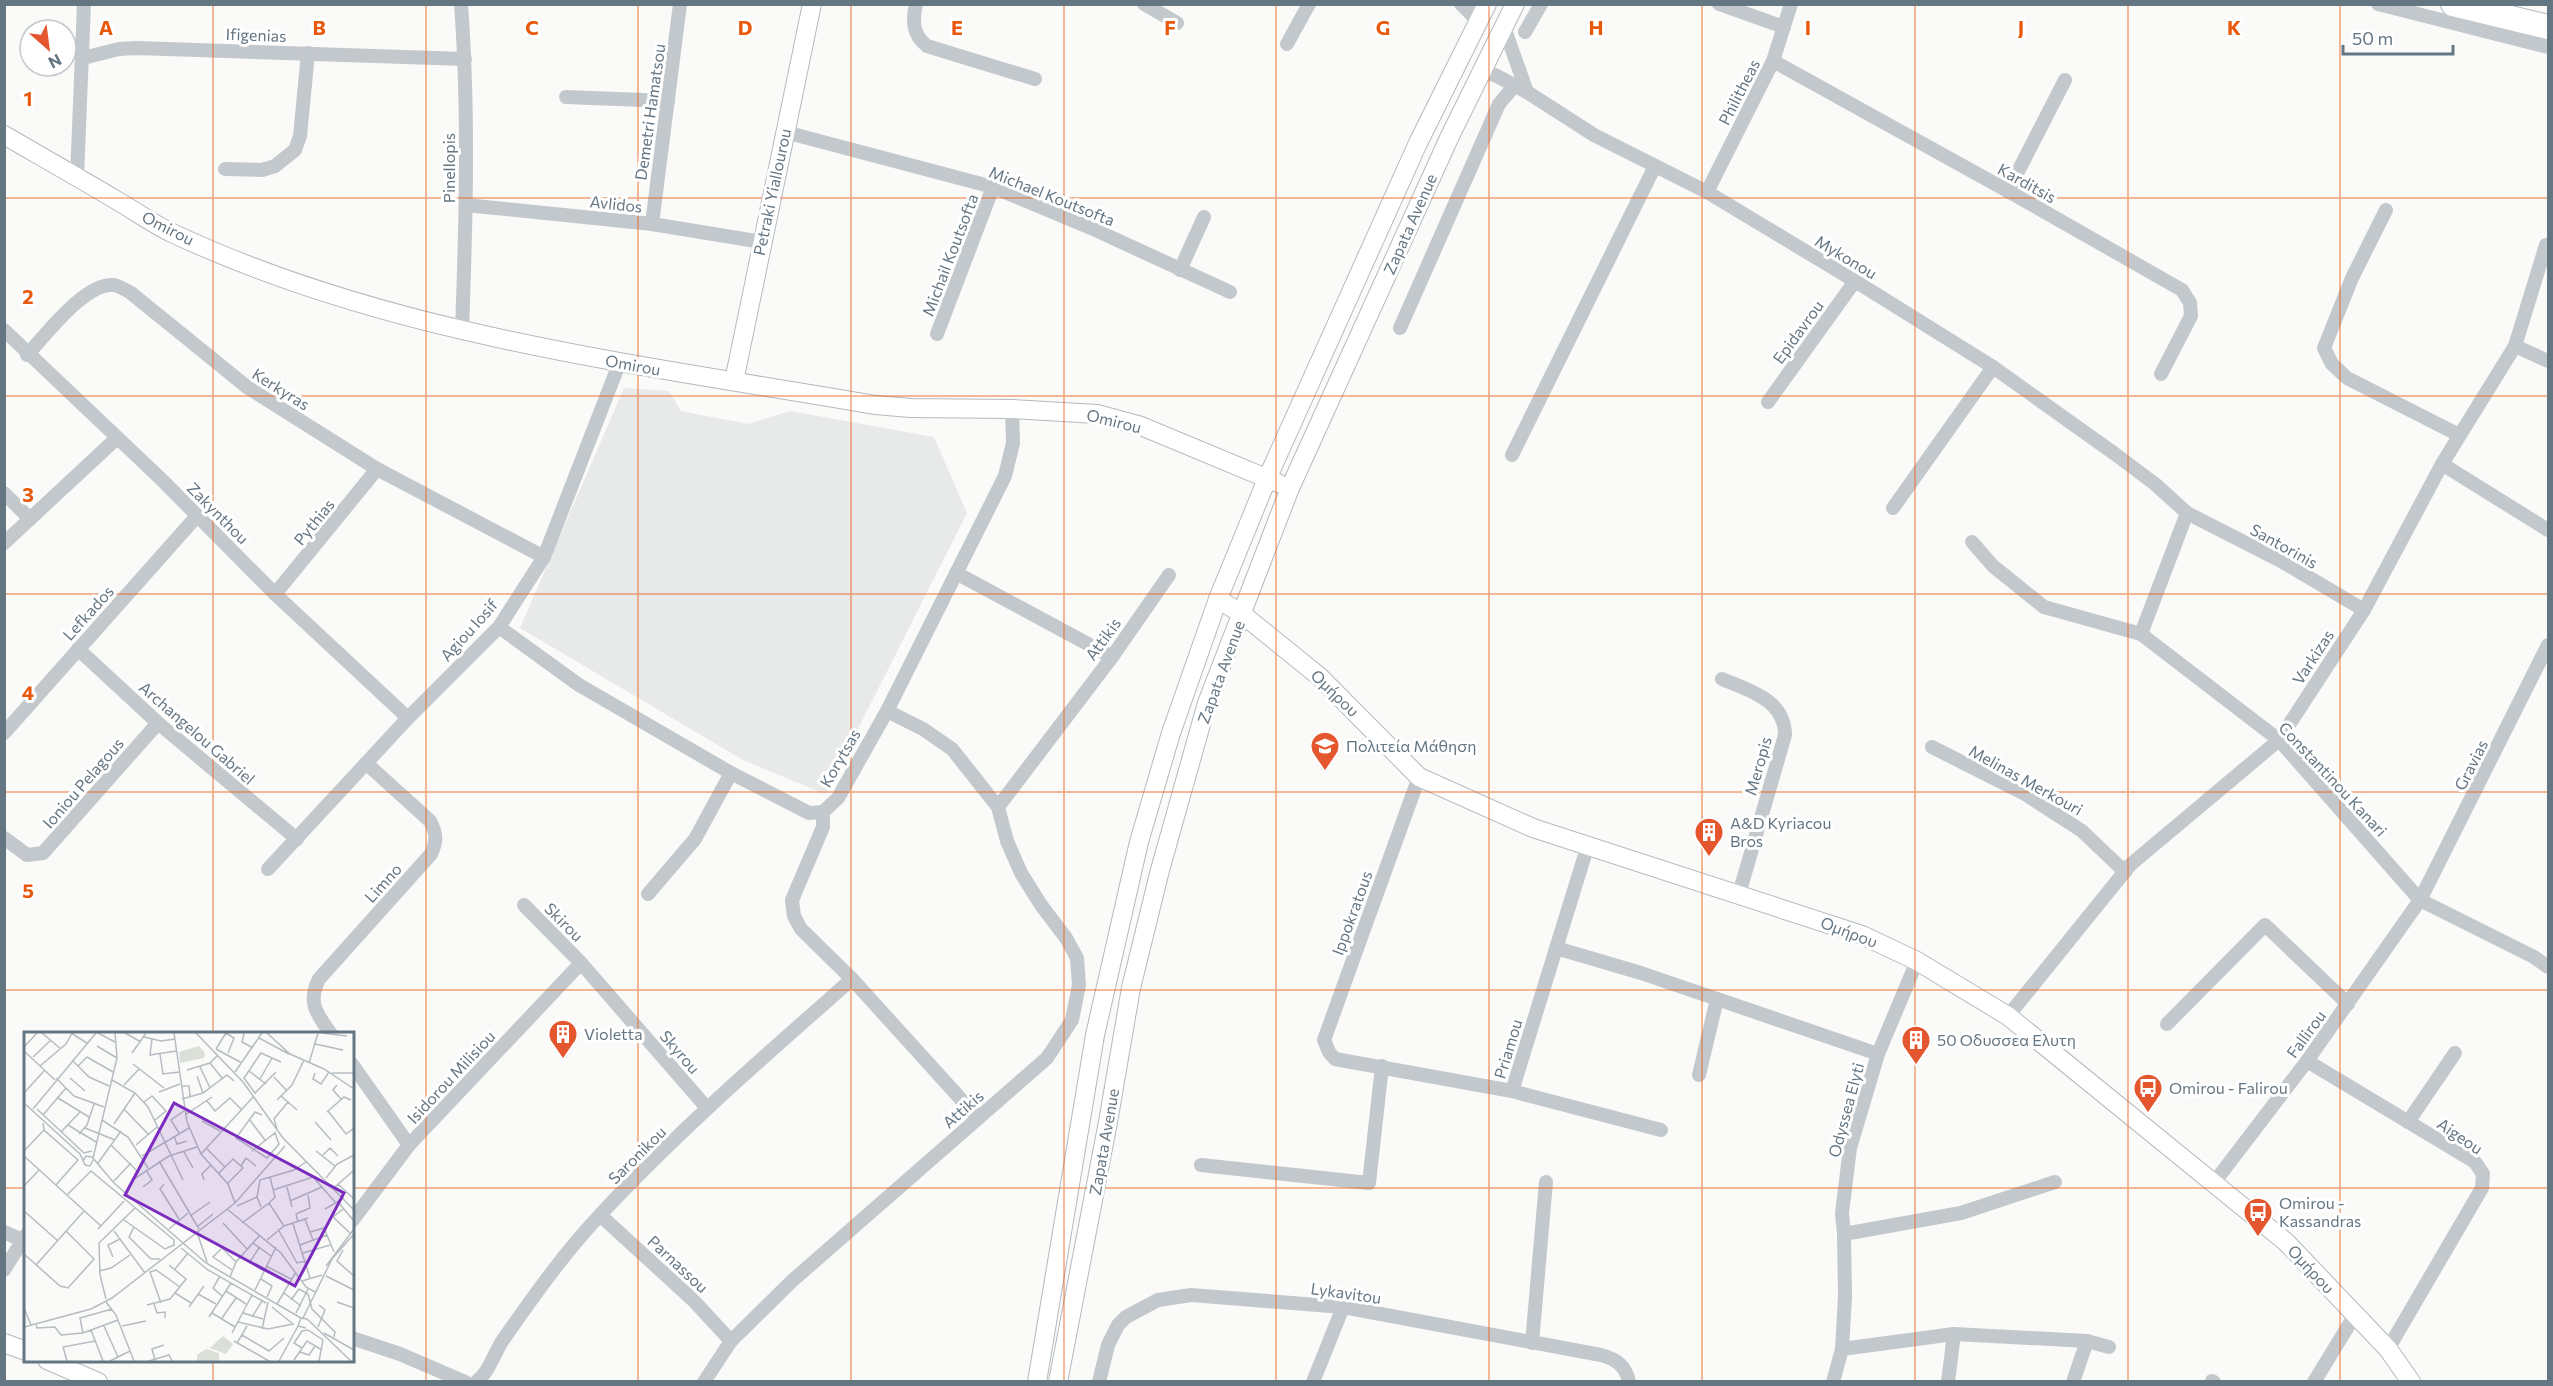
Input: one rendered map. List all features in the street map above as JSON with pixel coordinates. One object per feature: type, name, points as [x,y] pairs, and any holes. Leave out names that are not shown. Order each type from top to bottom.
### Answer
[{"type":"highway","points":[[2453,4],[2548,27]]},
{"type":"street","points":[[77,177],[84,58],[84,4]]},
{"type":"street","name":"Pinellopis","points":[[461,4],[465,59],[466,206],[462,330]]},
{"type":"street","name":"Demetri Hamatsou","points":[[652,224],[680,4]]},
{"type":"street","name":"Petraki Yiallourou","points":[[734,381],[812,4]]},
{"type":"street","points":[[916,4],[914,29],[919,40],[927,46],[1035,79]]},
{"type":"street","points":[[1144,4],[1177,23]]},
{"type":"street","points":[[1287,44],[1310,4]]},
{"type":"street","points":[[1461,4],[1479,22]]},
{"type":"street","name":"Zapata Avenue","points":[[1037,1382],[1095,1035],[1139,842],[1171,733],[1218,599],[1267,479],[1418,143],[1487,4]]},
{"type":"street","name":"Zapata Avenue","points":[[1058,1382],[1131,988],[1160,870],[1207,703],[1290,488],[1450,136],[1515,4]]},
{"type":"street","points":[[1525,32],[1541,4]]},
{"type":"street","points":[[1719,4],[1784,27]]},
{"type":"street","name":"Philitheas","points":[[1707,192],[1773,61],[1791,4]]},
{"type":"street","points":[[2378,4],[2420,10],[2493,33],[2548,47]]},
{"type":"street","points":[[2493,33],[2520,21]]},
{"type":"street","points":[[1400,328],[1499,104],[1521,88],[1504,27]]},
{"type":"street","name":"Ifigenias","points":[[84,58],[128,48],[465,59]]},
{"type":"street","points":[[225,168],[268,168],[287,159],[295,150],[300,136],[308,53]]},
{"type":"street","name":"Karditsis","points":[[1773,61],[2182,290],[2190,303],[2191,316],[2161,374]]},
{"type":"street","name":"Mykonou","points":[[1483,72],[1495,75],[1521,88],[1594,135],[1707,192],[1993,367],[2155,484],[2187,513]]},
{"type":"street","points":[[2008,191],[2065,80]]},
{"type":"street","points":[[566,97],[668,101]]},
{"type":"street","name":"Michael Koutsofta","points":[[785,132],[993,187],[1091,228],[1230,292]]},
{"type":"street","name":"Omirou","points":[[4,135],[171,232],[259,268],[364,303],[462,330],[619,364],[891,407],[1082,413],[1124,421],[1290,488]]},
{"type":"street","points":[[1512,455],[1656,166]]},
{"type":"street","name":"Michail Koutsofta","points":[[937,334],[993,187]]},
{"type":"street","name":"Avlidos","points":[[466,206],[652,224],[762,242]]},
{"type":"street","points":[[2386,210],[2352,278],[2324,348],[2332,364],[2347,378],[2459,435]]},
{"type":"street","points":[[1180,270],[1204,217]]},
{"type":"street","name":"Varkizas","points":[[2008,1016],[2125,872],[2279,740],[2364,610],[2442,464],[2515,346],[2546,245]]},
{"type":"street","name":"Epidavrou","points":[[1768,402],[1855,282]]},
{"type":"street","name":"Kerkyras","points":[[27,355],[86,294],[101,287],[114,285],[131,293],[236,380],[377,469],[544,557]]},
{"type":"street","name":"Zakynthou","points":[[4,330],[27,355],[117,438],[275,594],[408,718]]},
{"type":"street","points":[[2515,346],[2548,361]]},
{"type":"street","name":"Agiou Iosif","points":[[268,869],[408,718],[499,627],[544,557],[619,364]]},
{"type":"street","points":[[1893,508],[1993,367]]},
{"type":"street","name":"Korytsas","points":[[499,627],[579,684],[731,773],[809,813],[823,812],[838,798],[887,711],[1005,476],[1013,443],[1011,409]]},
{"type":"street","points":[[4,543],[117,438]]},
{"type":"street","points":[[2442,464],[2548,530]]},
{"type":"street","name":"Pythias","points":[[275,594],[377,469]]},
{"type":"street","points":[[4,493],[30,519]]},
{"type":"street","points":[[2141,634],[2187,513]]},
{"type":"street","name":"Santorinis","points":[[2187,513],[2281,561],[2364,610]]},
{"type":"street","name":"Lefkados","points":[[4,733],[197,516]]},
{"type":"street","name":"Constantinou Kanari","points":[[1972,542],[1993,566],[2044,607],[2141,634],[2279,740],[2420,900],[2534,957],[2548,967]]},
{"type":"street","points":[[956,573],[1112,657]]},
{"type":"street","name":"Attikis","points":[[998,807],[1112,657],[1169,574]]},
{"type":"street","name":"Ομήρου","points":[[1218,599],[1242,614],[1320,677],[1419,777],[1533,828],[1862,935],[1917,961],[2008,1016],[2213,1185],[2286,1242],[2388,1349],[2411,1382]]},
{"type":"street","name":"Gravias","points":[[2420,900],[2548,645]]},
{"type":"street","name":"Archangelou Gabriel","points":[[78,649],[158,723],[297,839]]},
{"type":"street","name":"Meropis","points":[[1722,679],[1762,696],[1773,705],[1785,723],[1785,735],[1739,894]]},
{"type":"street","name":"Attikis","points":[[704,1382],[731,1341],[792,1281],[1047,1058],[1072,1020],[1079,985],[1077,958],[1066,938],[1041,906],[1021,873],[1007,841],[998,807],[952,749],[923,729],[887,711]]},
{"type":"street","name":"Ioniou Pelagous","points":[[4,838],[27,855],[43,852],[158,723]]},
{"type":"street","name":"Melinas Merkouri","points":[[1932,747],[2025,794],[2082,831],[2125,872]]},
{"type":"street","name":"Limno","points":[[330,1032],[316,1012],[313,999],[313,991],[319,979],[431,854],[436,842],[435,830],[430,821],[366,764]]},
{"type":"street","points":[[648,894],[696,839],[731,773]]},
{"type":"street","name":"Ippokratous","points":[[1335,1059],[1324,1041],[1419,777]]},
{"type":"street","points":[[823,812],[823,827],[792,900],[794,916],[801,929],[852,979],[978,1118]]},
{"type":"street","name":"Priamou","points":[[1335,1059],[1512,1091],[1588,845]]},
{"type":"street","name":"Fallirou","points":[[2213,1185],[2307,1061],[2420,900]]},
{"type":"street","name":"Skirou","points":[[524,905],[581,963]]},
{"type":"street","points":[[2167,1024],[2265,925],[2348,1004]]},
{"type":"street","points":[[1556,948],[1641,973],[1878,1054]]},
{"type":"street","name":"Odyssea Elyti","points":[[1833,1382],[1842,1349],[1845,1296],[1842,1213],[1850,1148],[1878,1054],[1917,961]]},
{"type":"street","name":"Skyrou","points":[[581,963],[707,1108]]},
{"type":"street","name":"Isidorou Milisiou","points":[[354,1218],[409,1145],[581,963]]},
{"type":"street","name":"Saronikou","points":[[476,1382],[542,1286],[600,1215],[707,1108],[852,979]]},
{"type":"street","points":[[1699,1075],[1717,999]]},
{"type":"street","points":[[2408,1122],[2456,1053]]},
{"type":"street","name":"Aigeou","points":[[2307,1061],[2475,1162],[2483,1174],[2482,1188],[2388,1349]]},
{"type":"street","points":[[1201,1165],[1370,1183],[1382,1066]]},
{"type":"street","points":[[354,1067],[409,1145]]},
{"type":"street","points":[[1512,1091],[1661,1130]]},
{"type":"street","points":[[1532,1343],[1546,1182]]},
{"type":"street","points":[[1844,1234],[1961,1213],[2055,1182]]},
{"type":"street","name":"Parnassou","points":[[600,1215],[693,1300],[731,1341]]},
{"type":"street","points":[[4,1232],[24,1237],[4,1270]]},
{"type":"street","name":"Lykavitou","points":[[1099,1382],[1108,1345],[1118,1325],[1133,1312],[1158,1300],[1191,1294],[1343,1307],[1602,1355],[1612,1358],[1628,1377]]},
{"type":"street","points":[[1313,1382],[1343,1307]]},
{"type":"street","points":[[2314,1382],[2355,1315]]},
{"type":"street","points":[[1842,1349],[1954,1334],[2087,1341],[2109,1347]]},
{"type":"street","points":[[1948,1382],[1954,1334]]},
{"type":"street","points":[[354,1339],[400,1354],[465,1382]]},
{"type":"street","points":[[2073,1382],[2087,1341]]},
{"type":"street","points":[[4,1343],[24,1351]]},
{"type":"street","points":[[52,1362],[98,1382]]},
{"type":"shaded area","points":[[624,388],[669,391],[681,411],[748,424],[790,411],[934,437],[967,513],[825,794],[743,760],[520,628]]},
{"type":"place","name":"Πολιτεία Μάθηση","points":[[1325,772]]},
{"type":"place","name":"A&D Kyriacou Bros","points":[[1709,858]]},
{"type":"place","name":"Violetta","points":[[563,1060]]},
{"type":"place","name":"50 Οδυσσεα Ελυτη","points":[[1916,1066]]},
{"type":"place","name":"Omirou - Falirou","points":[[2148,1114]]},
{"type":"place","name":"Omirou - Kassandras","points":[[2258,1238]]}]
